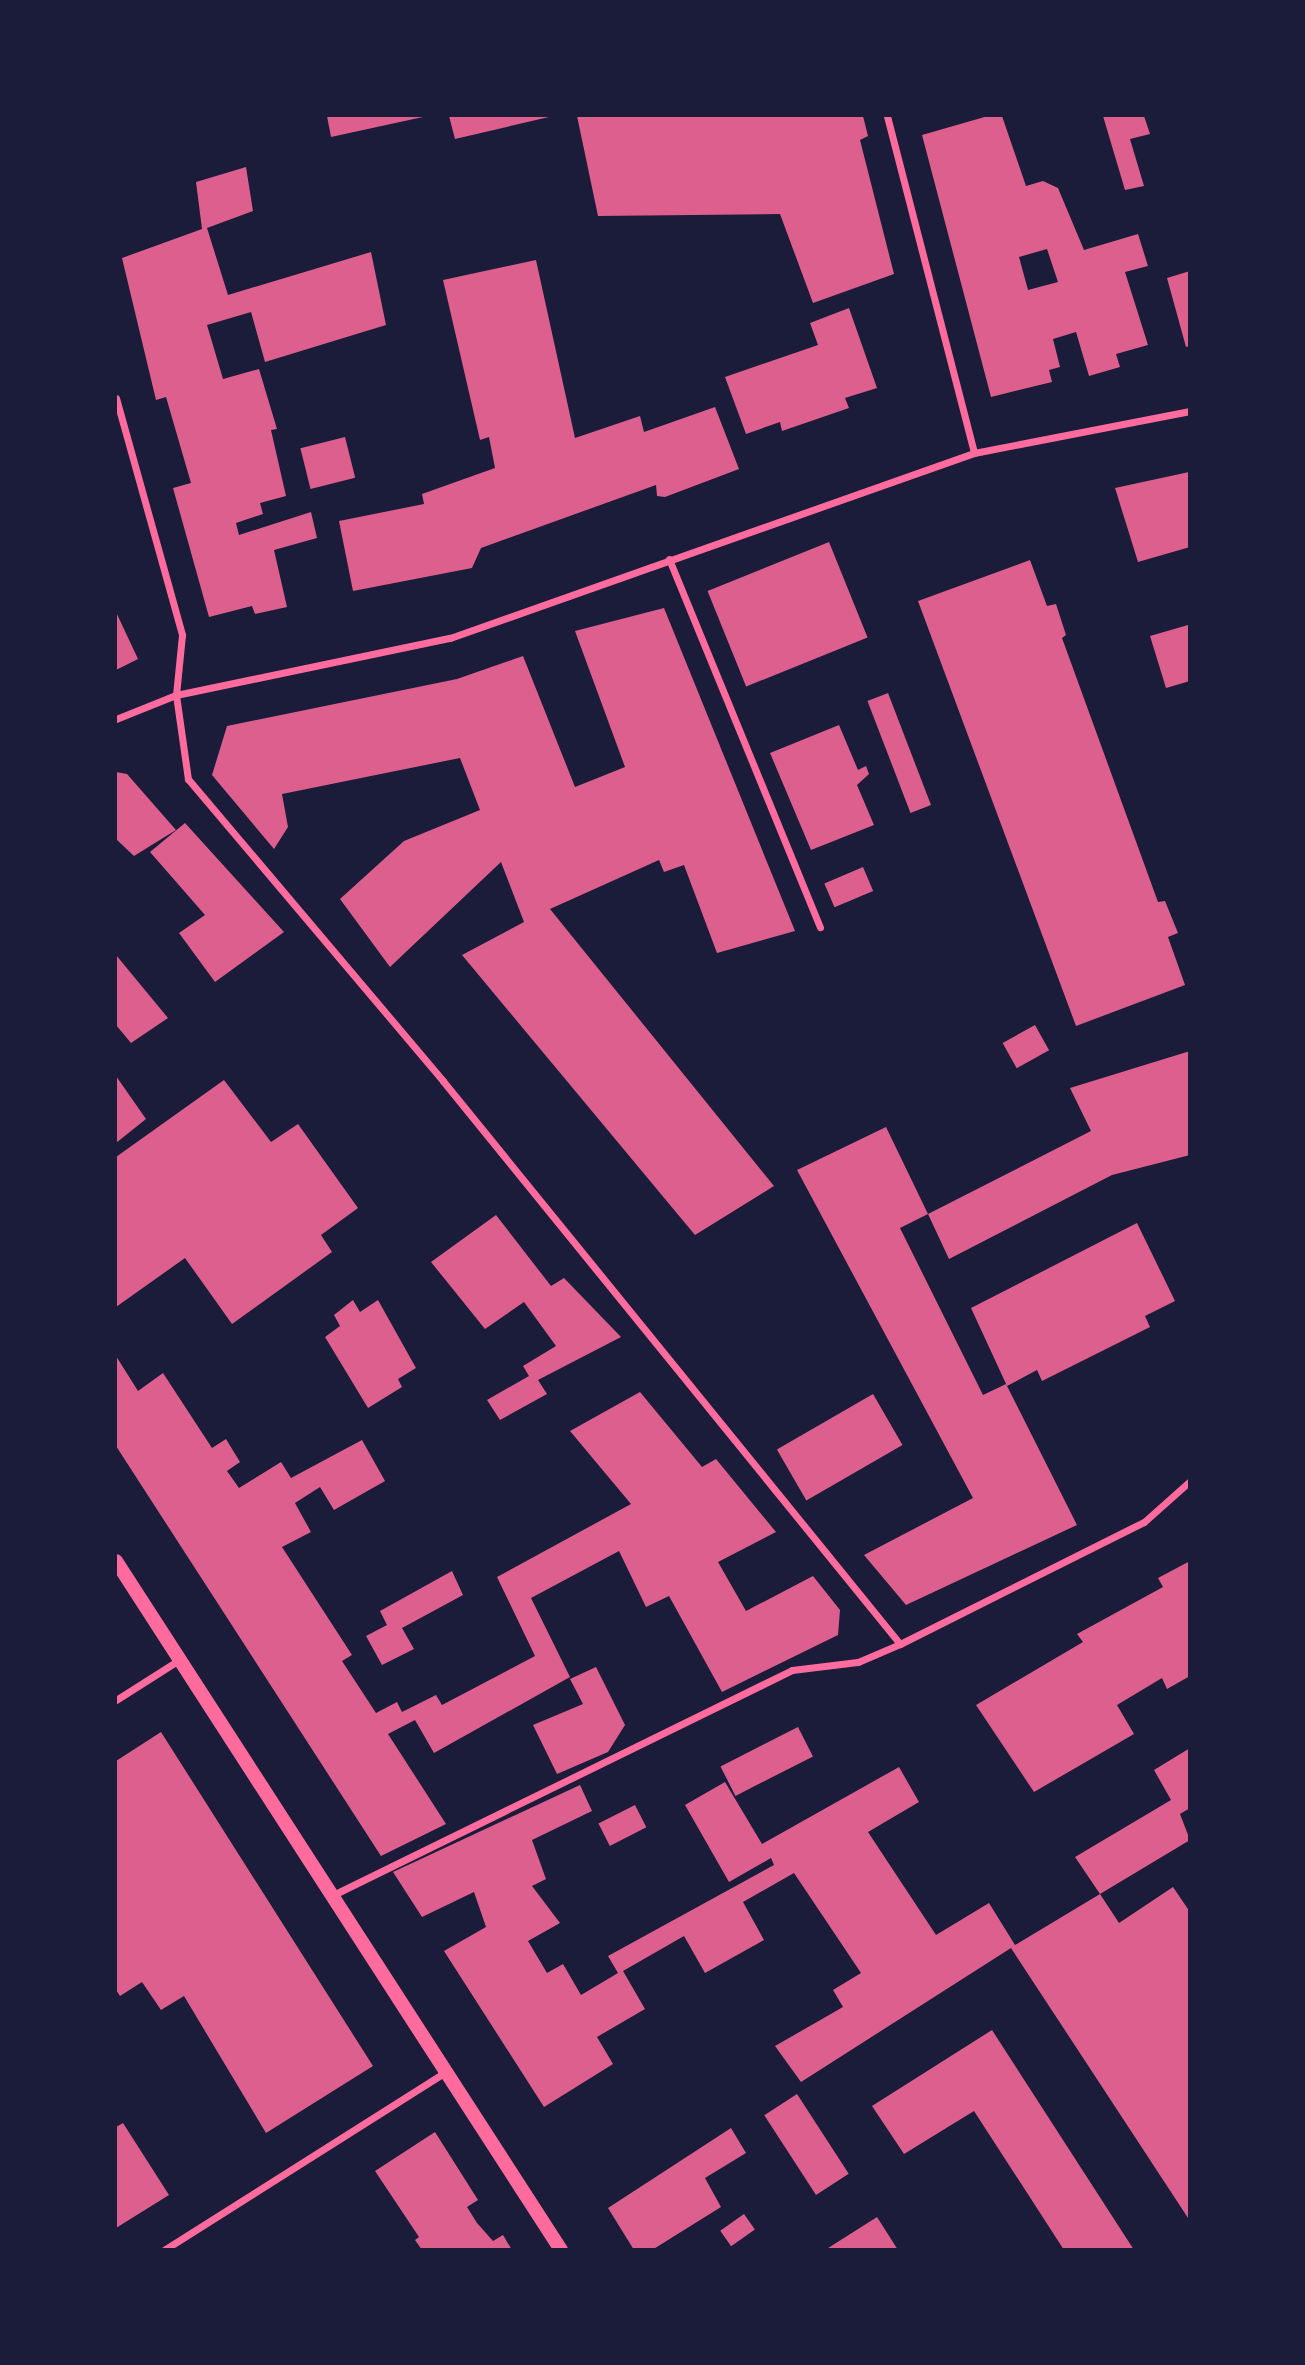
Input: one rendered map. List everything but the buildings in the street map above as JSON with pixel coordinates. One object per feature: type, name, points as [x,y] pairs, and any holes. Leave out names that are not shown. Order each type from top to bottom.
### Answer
[{"type":"main road","points":[[116,1561],[561,2249]]},
{"type":"street","points":[[887,116],[974,453]]},
{"type":"street","points":[[116,398],[183,635],[176,695],[188,779],[443,1081],[900,1644]]},
{"type":"street","points":[[116,719],[176,695],[450,638],[974,453],[1189,411]]},
{"type":"street","points":[[669,559],[820,927]]},
{"type":"street","points":[[333,1895],[792,1670],[824,1670],[900,1644],[1144,1522],[1189,1481]]},
{"type":"street","points":[[116,1700],[179,1660]]},
{"type":"street","points":[[164,2249],[446,2072]]}]
